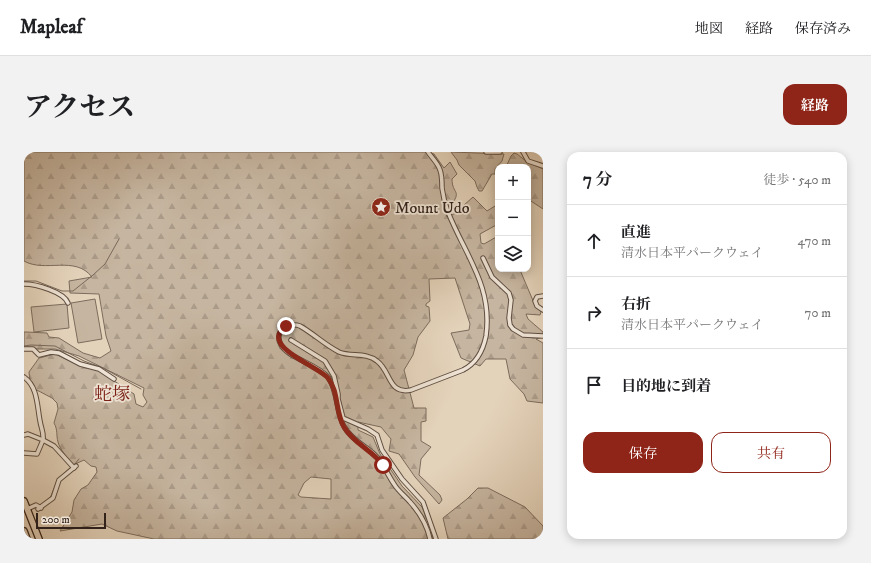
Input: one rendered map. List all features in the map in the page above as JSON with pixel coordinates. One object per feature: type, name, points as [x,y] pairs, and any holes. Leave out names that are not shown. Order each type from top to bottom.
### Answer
[{"type":"highway","points":[[24,500],[38,539]]},
{"type":"highway","points":[[24,531],[27,539]]},
{"type":"street","points":[[428,152],[440,170],[447,210],[480,279],[486,304],[486,330],[482,352],[477,359],[471,365],[458,372],[406,391],[395,387],[382,365],[372,358],[340,352],[298,325],[288,325],[284,327],[280,332],[279,342],[285,350],[320,370],[328,378],[334,392],[338,414],[344,427],[352,437],[370,450],[379,459],[396,488],[421,515],[430,539]]},
{"type":"street","points":[[486,152],[500,152]]},
{"type":"street","points":[[523,152],[528,161],[543,166]]},
{"type":"street","points":[[483,258],[492,277],[509,293],[509,318],[510,325],[513,329],[523,334],[543,336]]},
{"type":"street","points":[[24,284],[37,285],[48,289],[64,297],[68,303]]},
{"type":"street","points":[[543,296],[537,297],[535,301],[537,306],[543,310]]},
{"type":"street","points":[[291,340],[325,360],[334,376],[343,418],[368,429],[377,435],[382,450],[402,479],[423,502],[436,539]]},
{"type":"street","points":[[24,350],[33,350],[39,355],[51,352],[59,353],[80,364],[99,369],[114,379]]},
{"type":"street","points":[[24,377],[31,384],[38,402],[40,421],[43,430],[43,440],[37,454],[24,453]]},
{"type":"street","points":[[24,435],[28,434],[54,446],[75,467],[59,480],[53,498],[39,508],[36,505],[27,509]]},
{"type":"green space","points":[[24,152],[425,152],[434,154],[444,168],[450,162],[457,174],[452,179],[456,197],[450,207],[444,209],[447,217],[454,214],[473,197],[487,211],[495,206],[495,226],[480,234],[481,243],[484,244],[495,238],[495,272],[521,272],[534,303],[541,312],[540,315],[526,314],[528,319],[543,332],[543,337],[536,339],[543,343],[543,403],[527,401],[524,394],[510,379],[506,359],[486,359],[480,366],[461,358],[451,333],[469,330],[470,324],[455,278],[429,279],[430,301],[426,304],[426,306],[429,307],[430,321],[418,337],[413,355],[404,370],[414,408],[426,408],[426,421],[421,422],[421,441],[431,447],[421,459],[419,475],[440,495],[442,500],[439,504],[415,477],[399,454],[389,451],[391,439],[381,427],[358,422],[358,430],[373,437],[380,454],[402,486],[422,507],[430,526],[433,539],[154,539],[117,531],[102,524],[60,531],[72,512],[74,500],[81,489],[88,485],[97,472],[96,467],[91,466],[84,460],[73,465],[62,451],[58,442],[54,423],[58,409],[57,403],[52,398],[33,388],[30,381],[29,372],[39,358],[55,354],[79,365],[96,369],[134,394],[136,404],[143,407],[147,402],[143,395],[144,388],[79,356],[55,349],[24,349],[24,332],[26,332],[47,333],[49,337],[59,338],[83,353],[100,358],[111,351],[106,336],[99,294],[70,293],[69,281],[92,277],[85,270],[69,265],[32,264],[24,261]],"holes":[[[311,477],[331,479],[331,499],[301,497],[298,495],[304,483]]]},
{"type":"green space","points":[[451,152],[504,154],[499,164],[495,164],[495,174],[492,174],[482,191],[479,191],[475,181],[459,165]]},
{"type":"green space","points":[[514,153],[517,154],[527,162],[543,169],[543,209],[531,201],[531,164],[507,164]]},
{"type":"green space","points":[[95,299],[102,339],[78,343],[71,303]]},
{"type":"green space","points":[[67,304],[69,328],[34,332],[31,307]]},
{"type":"green space","points":[[478,488],[488,488],[525,507],[543,526],[543,539],[448,539],[443,518]]},
{"type":"waterway","points":[[24,281],[36,281],[62,291],[73,291],[105,264],[119,239]]},
{"type":"waterway","points":[[24,346],[55,346],[84,361],[103,368],[141,389]]},
{"type":"waterway","points":[[74,465],[79,459]]},
{"type":"waterway","points":[[60,477],[71,467]]},
{"type":"waterway","points":[[47,500],[51,496],[57,481]]},
{"type":"waterway","points":[[30,510],[36,507]]},
{"type":"place","name":"Mount Udo","points":[[381,207]]},
{"type":"district","name":"蛇塚","points":[[112,394]]},
{"type":"route","points":[[286,326],[282,329],[279,335],[281,346],[285,350],[320,370],[328,378],[332,384],[339,418],[347,432],[370,450],[383,465]]}]
